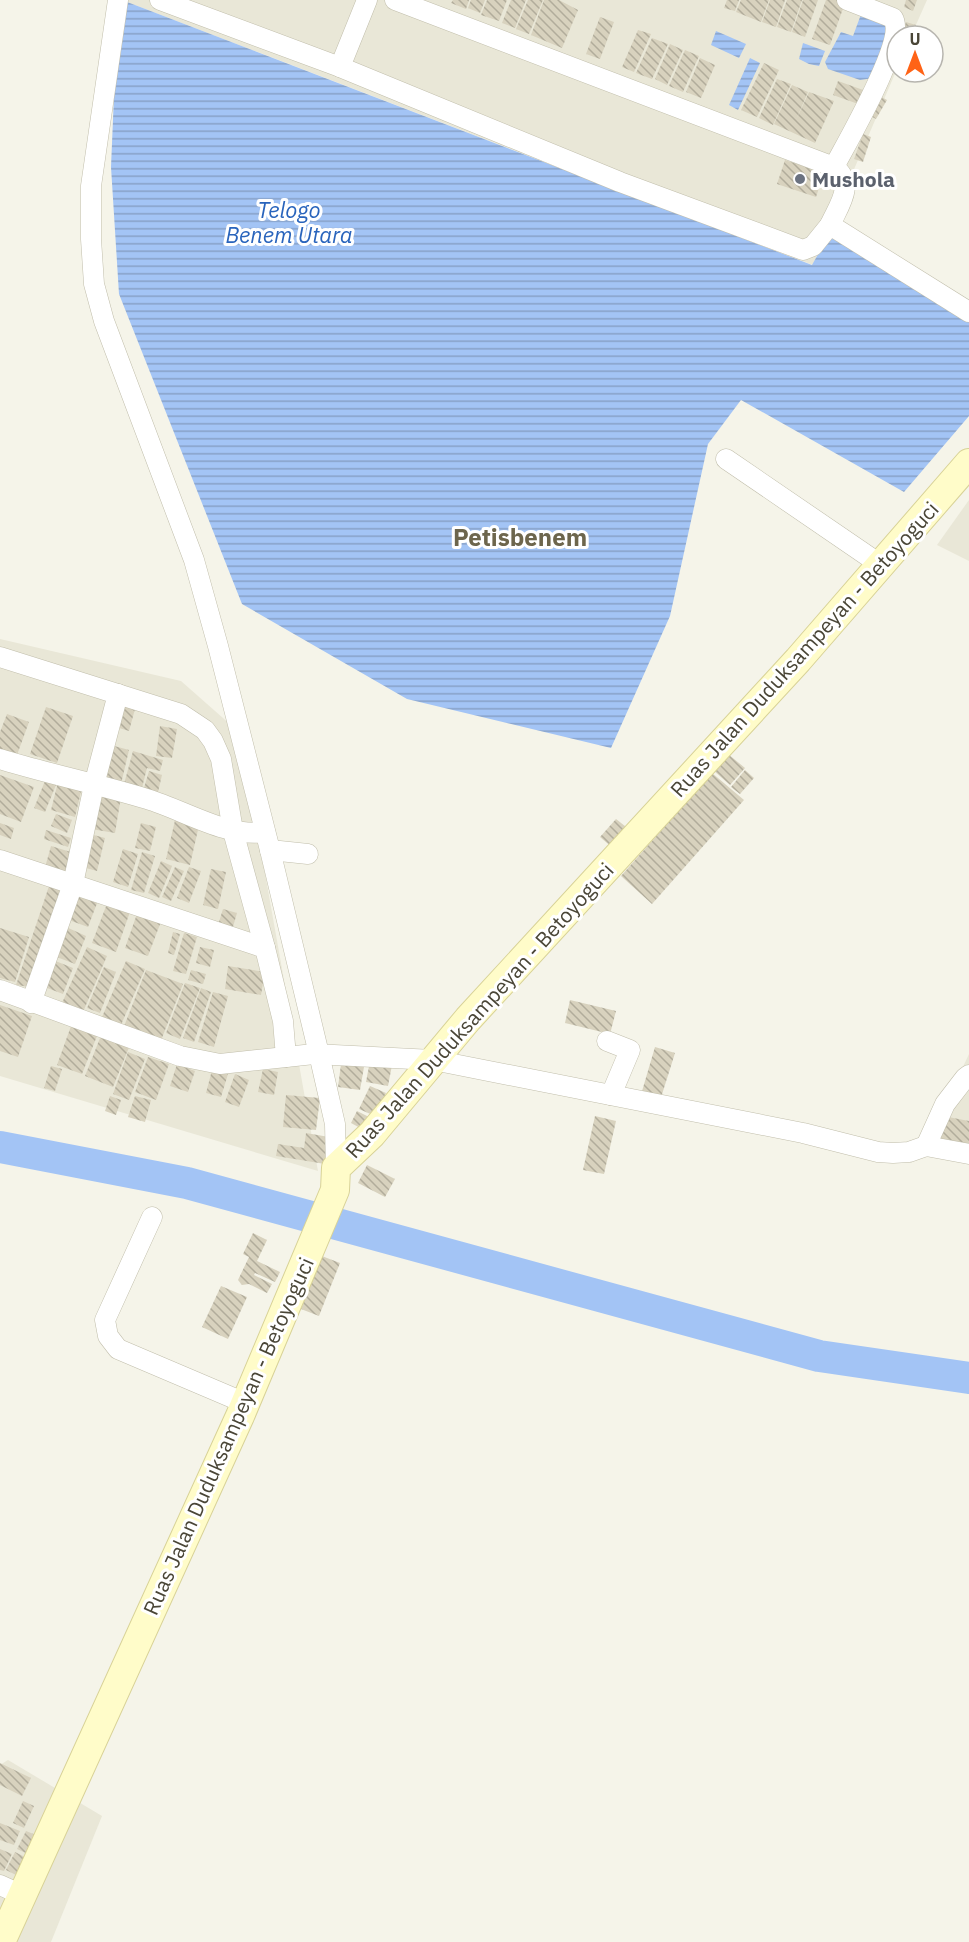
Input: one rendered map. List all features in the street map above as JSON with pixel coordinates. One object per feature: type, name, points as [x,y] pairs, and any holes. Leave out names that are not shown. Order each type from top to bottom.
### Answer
[{"type":"main road","name":"Ruas Jalan Duduksampeyan - Betoyoguci","points":[[1,1942],[11,1890],[235,1427],[316,1234],[335,1179],[468,1019],[798,660],[969,463]]},
{"type":"street","points":[[118,0],[91,186],[94,284],[104,321],[194,560],[218,646],[253,836],[305,1055]]},
{"type":"street","points":[[160,0],[340,67],[620,182],[803,250],[813,246],[830,225],[844,193],[846,181],[842,172],[834,167],[395,0]]},
{"type":"street","points":[[340,67],[367,0]]},
{"type":"street","points":[[834,167],[877,86],[896,28],[893,18],[847,0]]},
{"type":"street","points":[[830,225],[969,312]]},
{"type":"street","points":[[726,459],[880,565]]},
{"type":"street","points":[[0,657],[181,714],[205,730],[213,741],[253,836],[265,948],[283,1021],[305,1055],[335,1124],[335,1179]]},
{"type":"street","points":[[31,1003],[73,884],[94,784],[118,694]]},
{"type":"street","points":[[0,759],[149,799],[308,854]]},
{"type":"street","points":[[0,860],[265,948]]},
{"type":"street","points":[[0,990],[180,1056],[220,1064],[305,1055],[433,1060],[803,1133],[878,1152],[909,1152],[926,1146],[969,1154]]},
{"type":"street","points":[[607,1041],[630,1050],[611,1095]]},
{"type":"street","points":[[926,1146],[945,1104],[969,1075]]},
{"type":"street","points":[[152,1217],[105,1320],[108,1336],[118,1349],[244,1403]]},
{"type":"shaded area","points":[[122,0],[927,0],[916,24],[885,24],[885,84],[891,84],[813,265]]},
{"type":"shaded area","points":[[969,500],[969,561],[937,545]]},
{"type":"shaded area","points":[[0,639],[181,681],[240,733],[318,1171],[0,1076]]},
{"type":"shaded area","points":[[969,1054],[969,1155],[926,1146]]},
{"type":"shaded area","points":[[8,1760],[102,1816],[51,1942],[0,1942],[0,1765]]},
{"type":"water","name":"Telogo Benem Utara","points":[[118,0],[812,265],[831,231],[969,320],[969,416],[904,492],[741,400],[708,444],[670,616],[611,748],[407,699],[242,604],[119,294],[111,167]]},
{"type":"water","points":[[863,9],[890,18],[888,24],[885,24],[885,37],[874,78],[860,80],[828,69],[825,62],[841,32],[853,36]]},
{"type":"water","points":[[716,31],[746,44],[739,58],[711,45]]},
{"type":"water","points":[[803,43],[825,51],[819,66],[799,59]]},
{"type":"water","points":[[750,58],[760,63],[738,110],[729,105]]},
{"type":"building","points":[[453,0],[469,0],[466,9],[451,3]]},
{"type":"building","points":[[471,0],[485,0],[480,13],[468,8]]},
{"type":"building","points":[[487,0],[507,0],[499,21],[481,15]]},
{"type":"building","points":[[511,0],[526,0],[515,28],[502,23]]},
{"type":"building","points":[[528,0],[543,0],[529,34],[516,29]]},
{"type":"building","points":[[544,0],[559,0],[578,10],[562,48],[531,35]]},
{"type":"building","points":[[727,0],[739,0],[735,11],[724,8]]},
{"type":"building","points":[[741,0],[769,0],[761,22],[736,12]]},
{"type":"building","points":[[770,0],[785,0],[776,27],[762,22]]},
{"type":"building","points":[[787,0],[802,0],[791,32],[777,27]]},
{"type":"building","points":[[803,0],[818,0],[805,37],[792,32]]},
{"type":"building","points":[[826,0],[845,3],[830,45],[812,39]]},
{"type":"building","points":[[906,0],[917,0],[913,11],[904,7]]},
{"type":"building","points":[[600,17],[614,22],[600,59],[586,54]]},
{"type":"building","points":[[638,30],[651,34],[634,72],[622,67]]},
{"type":"building","points":[[652,38],[668,44],[652,79],[636,73]]},
{"type":"building","points":[[670,44],[683,50],[667,85],[655,79]]},
{"type":"building","points":[[685,50],[699,56],[683,92],[669,86]]},
{"type":"building","points":[[700,58],[715,65],[701,98],[686,92]]},
{"type":"building","points":[[764,63],[779,70],[757,117],[741,110]]},
{"type":"building","points":[[777,79],[791,84],[773,125],[759,118]]},
{"type":"building","points":[[838,81],[866,91],[861,105],[833,95]]},
{"type":"building","points":[[792,85],[808,92],[796,120],[809,92],[834,101],[815,143],[774,124]]},
{"type":"building","points":[[878,95],[887,100],[876,119],[867,114]]},
{"type":"building","points":[[863,134],[871,137],[863,162],[854,159]]},
{"type":"building","name":"Mushola","points":[[785,160],[824,173],[816,197],[777,184]]},
{"type":"building","points":[[122,705],[135,709],[129,731],[116,727]]},
{"type":"building","points":[[46,707],[73,716],[57,763],[30,754]]},
{"type":"building","points":[[7,714],[29,722],[17,755],[0,749],[0,732]]},
{"type":"building","points":[[160,726],[177,729],[172,758],[156,756]]},
{"type":"building","points":[[107,744],[129,750],[121,784],[98,778]]},
{"type":"building","points":[[133,751],[163,760],[160,771],[147,768],[142,788],[124,784]]},
{"type":"building","points":[[728,754],[745,768],[730,785],[713,770]]},
{"type":"building","points":[[745,770],[754,778],[740,794],[731,787]]},
{"type":"building","points":[[149,771],[162,775],[158,792],[144,788]]},
{"type":"building","points":[[712,773],[744,800],[652,904],[621,876]]},
{"type":"building","points":[[0,775],[34,787],[21,822],[0,814]]},
{"type":"building","points":[[45,781],[56,785],[45,812],[34,808]]},
{"type":"building","points":[[58,782],[82,788],[75,817],[51,810]]},
{"type":"building","points":[[97,794],[121,797],[115,833],[91,829]]},
{"type":"building","points":[[56,814],[72,820],[67,833],[51,826]]},
{"type":"building","points":[[176,816],[200,821],[190,865],[166,859]]},
{"type":"building","points":[[616,819],[630,830],[614,849],[600,837]]},
{"type":"building","points":[[0,823],[14,828],[11,839],[0,835]]},
{"type":"building","points":[[141,823],[156,827],[150,851],[135,848]]},
{"type":"building","points":[[46,830],[71,838],[68,847],[44,839]]},
{"type":"building","points":[[90,834],[105,838],[97,871],[82,867]]},
{"type":"building","points":[[51,846],[74,853],[67,877],[44,871]]},
{"type":"building","points":[[123,849],[138,854],[128,887],[113,882]]},
{"type":"building","points":[[142,852],[155,856],[144,893],[131,890]]},
{"type":"building","points":[[161,861],[172,866],[159,898],[148,893]]},
{"type":"building","points":[[175,867],[184,871],[171,901],[162,897]]},
{"type":"building","points":[[189,867],[201,871],[189,903],[177,898]]},
{"type":"building","points":[[211,869],[226,872],[218,909],[203,905]]},
{"type":"building","points":[[50,883],[63,887],[31,987],[16,985]]},
{"type":"building","points":[[77,890],[99,898],[88,927],[66,919]]},
{"type":"building","points":[[108,901],[131,909],[116,952],[92,943]]},
{"type":"building","points":[[223,909],[237,913],[232,930],[218,925]]},
{"type":"building","points":[[138,911],[162,919],[148,956],[125,948]]},
{"type":"building","points":[[66,927],[86,936],[75,964],[54,956]]},
{"type":"building","points":[[0,928],[29,937],[15,982],[0,978]]},
{"type":"building","points":[[173,932],[180,934],[174,955],[168,953]]},
{"type":"building","points":[[184,933],[197,937],[186,974],[173,971]]},
{"type":"building","points":[[87,947],[107,956],[83,1012],[62,1003]]},
{"type":"building","points":[[200,947],[214,950],[210,967],[196,963]]},
{"type":"building","points":[[53,960],[73,968],[63,994],[42,986]]},
{"type":"building","points":[[126,961],[145,969],[121,1025],[102,1017]]},
{"type":"building","points":[[228,966],[265,972],[261,995],[225,989]]},
{"type":"building","points":[[104,967],[116,972],[100,1013],[87,1008]]},
{"type":"building","points":[[146,970],[183,984],[160,1043],[123,1029]]},
{"type":"building","points":[[191,970],[206,974],[203,984],[188,980]]},
{"type":"building","points":[[185,983],[200,988],[180,1039],[166,1033]]},
{"type":"building","points":[[201,988],[211,992],[194,1042],[183,1038]]},
{"type":"building","points":[[213,992],[228,996],[214,1047],[198,1042]]},
{"type":"building","points":[[570,1000],[616,1011],[610,1034],[565,1023]]},
{"type":"building","points":[[0,1005],[32,1016],[18,1057],[0,1051]]},
{"type":"building","points":[[71,1026],[97,1036],[82,1074],[57,1065]]},
{"type":"building","points":[[102,1033],[130,1045],[113,1087],[85,1076]]},
{"type":"building","points":[[655,1047],[675,1053],[659,1104],[640,1098]]},
{"type":"building","points":[[128,1052],[145,1059],[129,1100],[113,1094]]},
{"type":"building","points":[[148,1057],[169,1064],[156,1100],[135,1092]]},
{"type":"building","points":[[370,1061],[392,1065],[388,1086],[366,1082]]},
{"type":"building","points":[[177,1064],[195,1071],[188,1092],[170,1086]]},
{"type":"building","points":[[341,1064],[364,1067],[360,1090],[338,1087]]},
{"type":"building","points":[[51,1066],[62,1069],[55,1091],[44,1088]]},
{"type":"building","points":[[263,1069],[278,1072],[274,1095],[258,1092]]},
{"type":"building","points":[[212,1070],[228,1074],[221,1097],[206,1093]]},
{"type":"building","points":[[235,1074],[249,1080],[239,1107],[225,1102]]},
{"type":"building","points":[[370,1086],[386,1093],[375,1116],[359,1109]]},
{"type":"building","points":[[286,1095],[320,1098],[316,1130],[283,1127]]},
{"type":"building","points":[[110,1096],[121,1100],[116,1115],[105,1111]]},
{"type":"building","points":[[135,1096],[151,1100],[145,1122],[128,1117]]},
{"type":"building","points":[[357,1111],[371,1118],[364,1130],[351,1123]]},
{"type":"building","points":[[595,1116],[616,1121],[604,1174],[583,1170]]},
{"type":"building","points":[[943,1116],[969,1121],[969,1152],[937,1146]]},
{"type":"building","points":[[306,1133],[329,1137],[325,1164],[276,1156],[278,1144],[304,1148]]},
{"type":"building","points":[[367,1165],[395,1179],[385,1197],[358,1183]]},
{"type":"building","points":[[253,1233],[267,1240],[257,1261],[280,1272],[275,1282],[255,1273],[254,1275],[272,1284],[267,1293],[249,1284],[242,1285],[238,1280],[249,1257],[243,1254]]},
{"type":"building","points":[[314,1253],[340,1263],[319,1316],[301,1309],[315,1273]]},
{"type":"building","points":[[221,1286],[247,1297],[228,1339],[202,1327]]},
{"type":"building","points":[[0,1763],[31,1778],[22,1796],[0,1785]]},
{"type":"building","points":[[23,1801],[34,1806],[24,1828],[13,1823]]},
{"type":"building","points":[[0,1823],[20,1831],[14,1845],[0,1840]]},
{"type":"building","points":[[26,1831],[41,1837],[32,1856],[17,1849]]},
{"type":"building","points":[[0,1849],[12,1854],[4,1871],[0,1870]]},
{"type":"building","points":[[15,1852],[29,1859],[20,1877],[6,1870]]},
{"type":"waterway","points":[[0,1147],[187,1183],[819,1356],[969,1378]]},
{"type":"place","name":"Mushola","points":[[800,179]]},
{"type":"district","name":"Petisbenem","points":[[520,537]]}]
